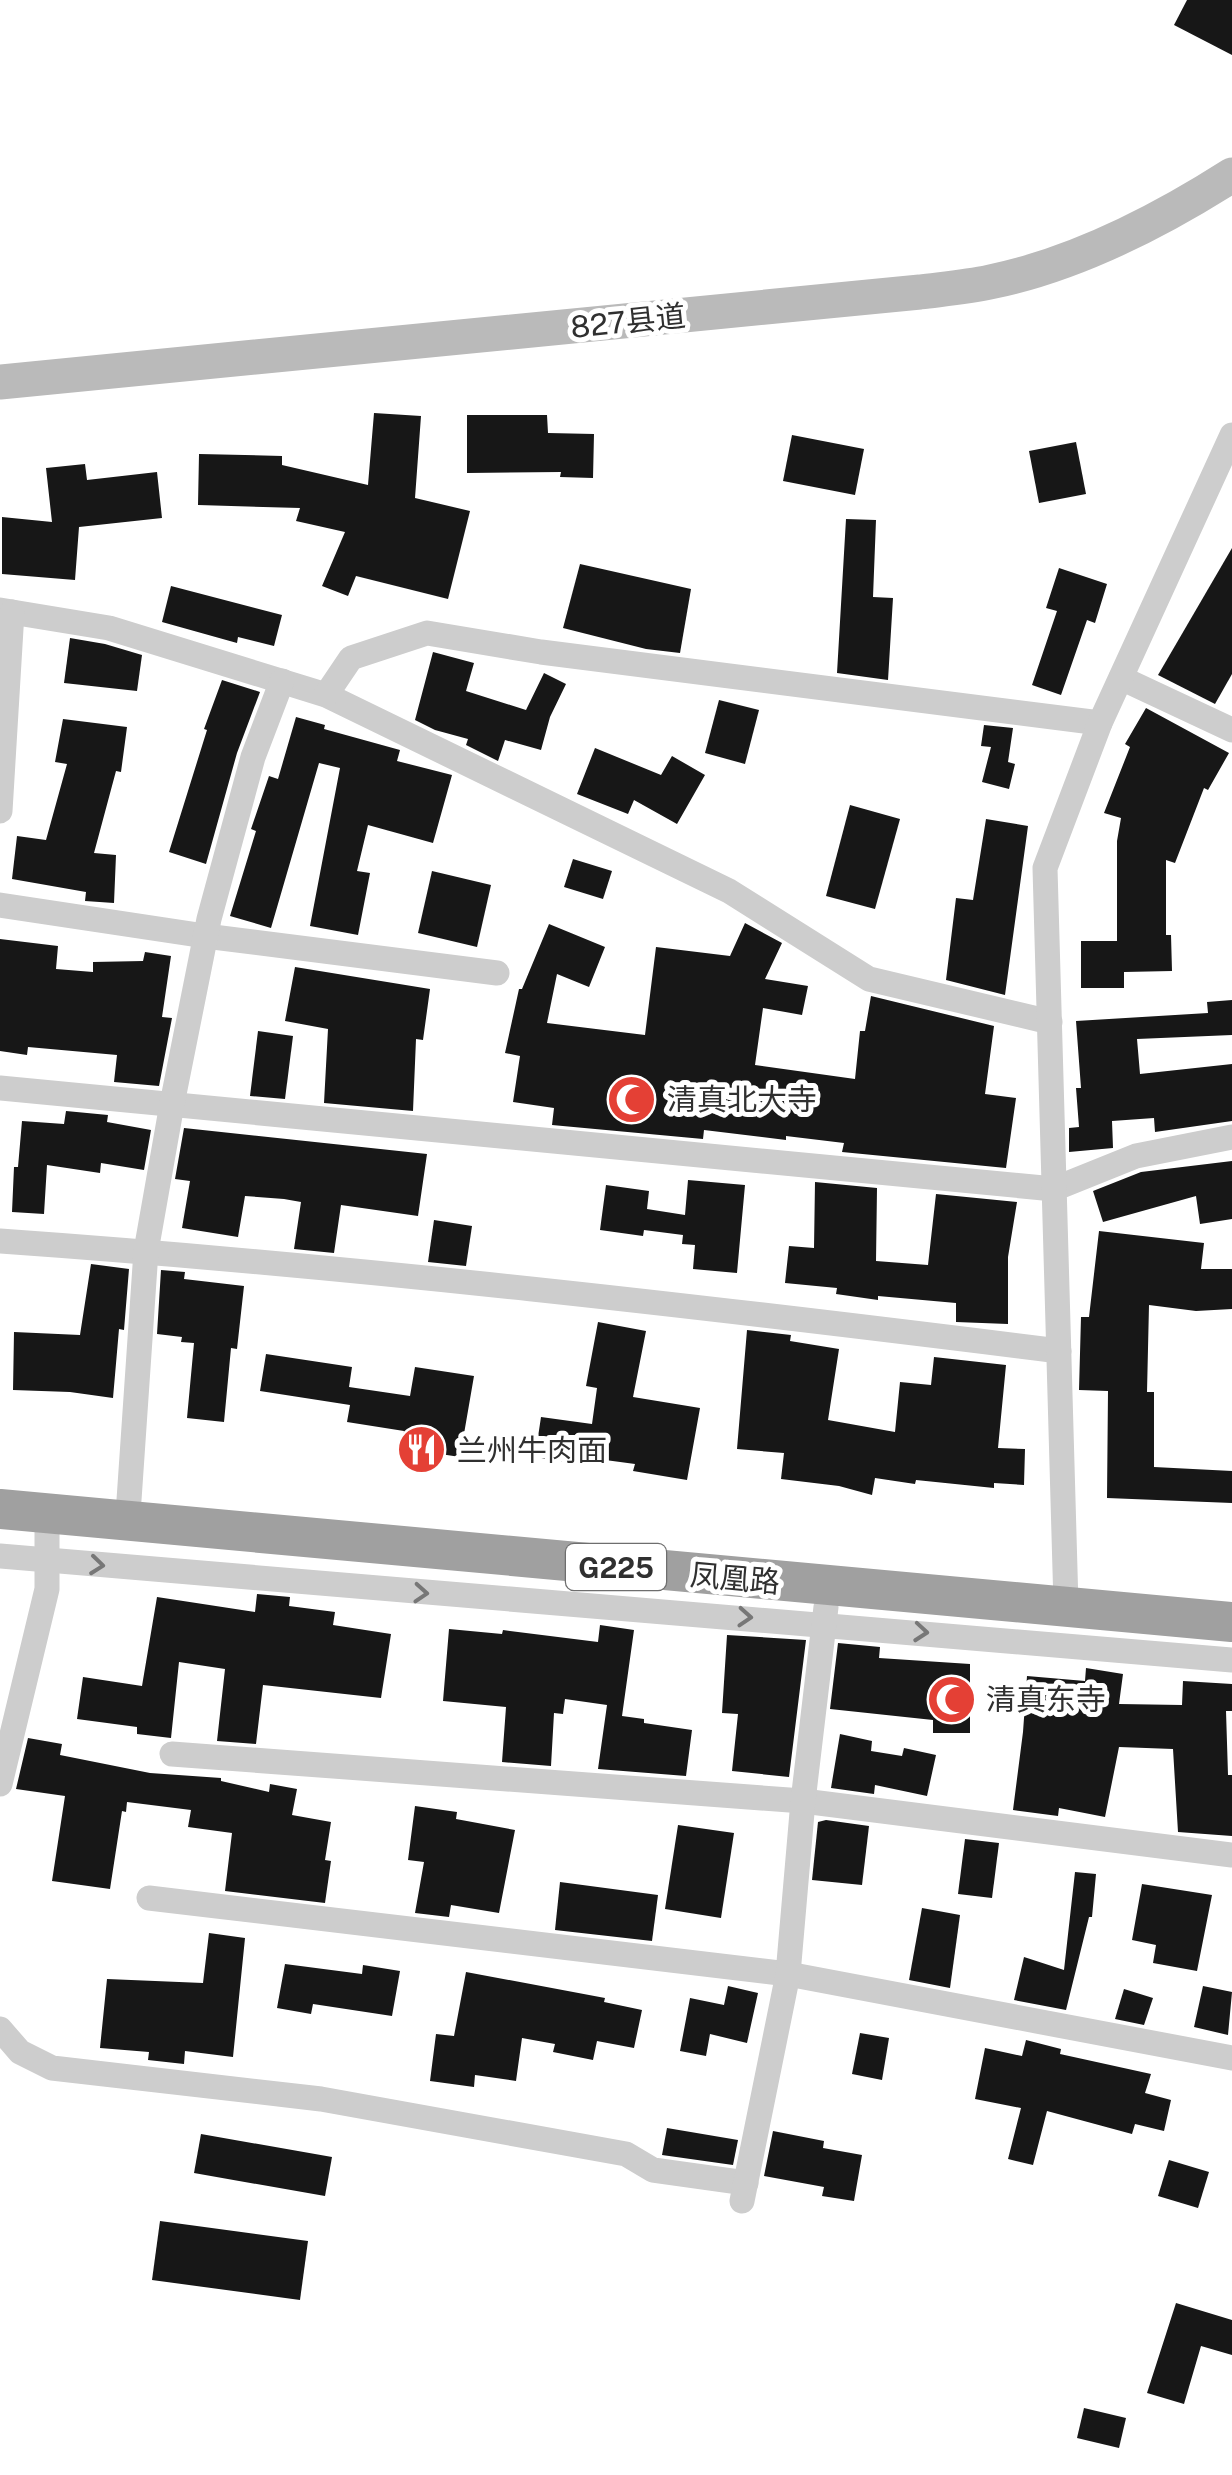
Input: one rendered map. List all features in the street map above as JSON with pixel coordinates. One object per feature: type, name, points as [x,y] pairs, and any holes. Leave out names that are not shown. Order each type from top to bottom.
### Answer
[{"type":"highway","name":"凤凰路","points":[[14,1498],[129,1500],[1066,1593],[1232,1622]]},
{"type":"highway","name":"凤凰路","points":[[14,1498],[826,1605],[1066,1593],[1232,1595]]},
{"type":"main road","name":"827县道","points":[[0,382],[992,282],[1077,255],[1158,219],[1232,175]]},
{"type":"street","points":[[1066,1593],[1046,868],[1100,723],[1232,435]]},
{"type":"street","points":[[0,811],[6,611],[110,628],[326,695],[729,891],[870,979],[1050,1022]]},
{"type":"street","points":[[326,695],[350,658],[426,633],[541,652],[1100,723]]},
{"type":"street","points":[[1121,678],[1232,730]]},
{"type":"street","points":[[129,1500],[146,1251],[172,1104],[205,936],[252,758],[282,682]]},
{"type":"street","points":[[0,905],[497,973]]},
{"type":"street","points":[[0,1088],[1054,1190],[1136,1156],[1232,1138]]},
{"type":"street","points":[[0,1241],[146,1251],[691,1305],[1059,1352]]},
{"type":"street","points":[[0,1784],[47,1589],[47,1560],[14,1498]]},
{"type":"street","points":[[0,1556],[220,1577],[826,1605],[1232,1660]]},
{"type":"street","points":[[0,2029],[20,2052],[52,2068],[322,2099],[626,2154],[653,2170],[744,2192],[788,1974],[802,1802],[826,1605]]},
{"type":"street","points":[[172,1754],[802,1802],[1232,1854]]},
{"type":"street","points":[[149,1898],[788,1974],[1232,2058]]},
{"type":"building","points":[[1187,0],[1232,0],[1232,55],[1174,25]]},
{"type":"building","points":[[374,413],[421,416],[415,498],[470,511],[448,599],[356,576],[348,596],[322,586],[345,532],[296,521],[300,508],[198,505],[199,454],[282,456],[282,465],[368,485]]},
{"type":"building","points":[[467,415],[547,415],[548,433],[594,434],[593,478],[560,477],[561,472],[467,473]]},
{"type":"building","points":[[792,435],[864,449],[855,495],[783,481]]},
{"type":"building","points":[[1076,442],[1086,494],[1039,503],[1029,451]]},
{"type":"building","points":[[85,464],[87,480],[157,472],[162,518],[79,527],[75,580],[2,574],[2,517],[52,522],[46,468]]},
{"type":"building","points":[[846,519],[876,520],[873,597],[893,598],[888,680],[837,673]]},
{"type":"building","points":[[1232,548],[1232,674],[1215,704],[1158,675]]},
{"type":"building","points":[[580,564],[691,589],[680,653],[646,649],[563,628]]},
{"type":"building","points":[[1059,568],[1107,584],[1095,623],[1087,620],[1061,695],[1032,685],[1057,611],[1046,608]]},
{"type":"building","points":[[171,586],[282,615],[274,646],[238,637],[237,643],[162,622]]},
{"type":"building","points":[[70,638],[142,655],[137,691],[64,683]]},
{"type":"building","points":[[433,652],[474,663],[466,691],[526,710],[544,673],[566,684],[550,717],[541,750],[505,740],[498,761],[466,745],[468,739],[415,720]]},
{"type":"building","points":[[222,680],[260,692],[237,753],[206,864],[169,852]]},
{"type":"building","points":[[719,700],[759,710],[745,764],[705,753]]},
{"type":"building","points":[[1146,708],[1229,753],[1208,790],[1204,788],[1175,863],[1166,860],[1166,935],[1171,935],[1172,971],[1124,972],[1124,988],[1081,988],[1081,941],[1117,941],[1117,841],[1121,818],[1104,813],[1130,747],[1125,744]]},
{"type":"building","points":[[296,717],[400,750],[397,761],[452,775],[433,843],[368,825],[357,871],[370,873],[358,935],[310,926],[340,768],[319,763],[271,928],[230,916],[256,831],[251,829],[269,776],[278,779]]},
{"type":"building","points":[[63,719],[127,727],[121,772],[116,771],[94,853],[116,855],[114,903],[85,901],[86,892],[12,879],[17,836],[46,840],[67,764],[55,762]]},
{"type":"building","points":[[984,725],[1013,728],[1008,762],[1015,764],[1009,789],[982,782],[991,747],[981,746]]},
{"type":"building","points":[[595,748],[661,775],[672,756],[705,775],[677,824],[634,800],[628,814],[577,794]]},
{"type":"building","points":[[850,805],[900,819],[875,909],[826,896]]},
{"type":"building","points":[[986,819],[1028,826],[1005,995],[946,980],[956,898],[973,900]]},
{"type":"building","points":[[573,859],[612,871],[603,899],[564,887]]},
{"type":"building","points":[[432,871],[491,885],[477,947],[418,933]]},
{"type":"building","points":[[745,923],[782,943],[765,979],[808,986],[802,1015],[763,1008],[755,1065],[855,1079],[860,1031],[865,1031],[871,996],[994,1026],[985,1094],[1016,1098],[1006,1168],[842,1152],[844,1143],[786,1136],[786,1140],[704,1130],[703,1139],[552,1125],[554,1108],[513,1102],[520,1056],[505,1053],[519,989],[549,924],[605,947],[589,987],[557,974],[547,1023],[645,1035],[656,947],[730,956]]},
{"type":"building","points":[[0,939],[58,946],[56,969],[93,972],[93,962],[143,961],[145,952],[171,956],[162,1017],[172,1018],[159,1086],[114,1082],[117,1055],[28,1047],[27,1055],[0,1051]]},
{"type":"building","points":[[295,967],[430,989],[423,1040],[416,1039],[413,1111],[324,1103],[328,1029],[285,1021]]},
{"type":"building","points":[[1232,1000],[1232,1035],[1137,1039],[1140,1074],[1232,1064],[1232,1121],[1155,1132],[1154,1118],[1112,1121],[1113,1148],[1069,1152],[1069,1128],[1079,1127],[1076,1088],[1081,1088],[1076,1021],[1208,1013],[1207,1002]]},
{"type":"building","points":[[258,1031],[293,1036],[285,1099],[250,1096]]},
{"type":"building","points":[[66,1111],[108,1115],[107,1122],[151,1130],[144,1170],[101,1163],[100,1173],[47,1165],[44,1214],[12,1212],[22,1121],[64,1124]]},
{"type":"building","points":[[184,1128],[427,1154],[418,1216],[341,1205],[334,1253],[294,1249],[301,1202],[284,1199],[245,1196],[238,1237],[182,1228],[190,1181],[175,1179]]},
{"type":"building","points":[[1232,1161],[1232,1219],[1200,1224],[1196,1196],[1103,1222],[1093,1191],[1141,1172]]},
{"type":"building","points":[[688,1180],[745,1185],[737,1273],[693,1269],[695,1245],[682,1244],[683,1235],[644,1230],[643,1236],[600,1230],[606,1185],[649,1191],[647,1209],[685,1215]]},
{"type":"building","points":[[815,1182],[877,1188],[876,1261],[928,1265],[936,1194],[1017,1202],[1008,1257],[1008,1324],[956,1322],[956,1303],[878,1296],[878,1300],[836,1294],[837,1288],[785,1283],[789,1246],[814,1248]]},
{"type":"building","points":[[434,1220],[472,1226],[466,1266],[428,1262]]},
{"type":"building","points":[[1099,1231],[1204,1243],[1201,1269],[1232,1269],[1232,1309],[1196,1311],[1149,1305],[1147,1392],[1154,1392],[1154,1467],[1232,1471],[1232,1503],[1107,1498],[1108,1391],[1079,1390],[1081,1317],[1089,1317]]},
{"type":"building","points":[[91,1264],[129,1269],[113,1398],[13,1390],[14,1332],[80,1335]]},
{"type":"building","points":[[161,1270],[185,1272],[184,1279],[244,1286],[237,1349],[231,1348],[224,1422],[187,1418],[194,1343],[157,1334]]},
{"type":"building","points":[[598,1322],[646,1331],[633,1397],[700,1408],[687,1480],[633,1471],[635,1464],[568,1455],[567,1462],[535,1457],[541,1417],[592,1424],[597,1388],[586,1386]]},
{"type":"building","points":[[747,1330],[791,1335],[790,1341],[839,1349],[828,1420],[895,1432],[900,1382],[931,1385],[934,1357],[1006,1365],[998,1448],[1025,1449],[1024,1485],[994,1483],[994,1488],[875,1478],[872,1495],[839,1486],[781,1479],[784,1453],[737,1449]]},
{"type":"building","points":[[266,1354],[352,1367],[349,1387],[410,1396],[415,1367],[474,1376],[460,1457],[401,1448],[404,1431],[347,1422],[350,1405],[260,1391]]},
{"type":"building","points":[[257,1594],[290,1597],[289,1606],[335,1612],[333,1625],[391,1634],[381,1698],[263,1685],[256,1744],[217,1741],[225,1669],[179,1662],[171,1738],[137,1734],[137,1727],[77,1719],[83,1677],[142,1686],[157,1597],[255,1612]]},
{"type":"building","points":[[600,1625],[634,1630],[622,1716],[692,1730],[686,1776],[598,1769],[607,1705],[565,1699],[563,1714],[554,1713],[551,1766],[502,1762],[506,1707],[443,1701],[449,1629],[502,1634],[503,1630],[598,1642]]},
{"type":"building","points":[[727,1635],[806,1640],[789,1777],[732,1771],[738,1714],[722,1713]]},
{"type":"building","points":[[838,1643],[880,1647],[879,1658],[970,1664],[970,1733],[933,1733],[933,1720],[830,1709]]},
{"type":"building","points":[[1086,1668],[1123,1674],[1119,1704],[1182,1705],[1183,1681],[1232,1684],[1232,1711],[1226,1711],[1232,1836],[1178,1832],[1173,1749],[1119,1747],[1105,1817],[1059,1808],[1058,1816],[1013,1810],[1027,1676],[1085,1681]]},
{"type":"building","points":[[840,1734],[872,1741],[871,1751],[902,1756],[904,1748],[936,1755],[927,1796],[875,1785],[874,1794],[831,1788]]},
{"type":"building","points":[[28,1738],[62,1744],[60,1755],[150,1773],[221,1778],[269,1792],[270,1784],[297,1789],[292,1815],[331,1822],[325,1860],[331,1861],[325,1903],[225,1891],[232,1833],[188,1827],[191,1810],[127,1802],[126,1812],[122,1811],[110,1889],[52,1881],[65,1796],[16,1789]]},
{"type":"building","points":[[415,1806],[457,1812],[456,1819],[515,1830],[499,1913],[451,1905],[449,1917],[415,1913],[424,1862],[408,1860]]},
{"type":"building","points":[[818,1822],[869,1826],[862,1885],[812,1880]]},
{"type":"building","points":[[678,1825],[734,1833],[721,1918],[665,1909]]},
{"type":"building","points":[[965,1839],[999,1843],[992,1898],[958,1894]]},
{"type":"building","points":[[1075,1872],[1096,1874],[1092,1917],[1066,2010],[1014,2000],[1024,1957],[1064,1970]]},
{"type":"building","points":[[560,1882],[658,1895],[652,1941],[555,1930]]},
{"type":"building","points":[[1142,1884],[1212,1895],[1197,1971],[1153,1963],[1156,1945],[1132,1940]]},
{"type":"building","points":[[922,1908],[960,1915],[950,1988],[909,1980]]},
{"type":"building","points":[[209,1933],[245,1938],[233,2057],[185,2051],[184,2064],[148,2060],[149,2052],[100,2048],[107,1979],[203,1983]]},
{"type":"building","points":[[285,1964],[362,1974],[363,1965],[400,1971],[392,2016],[313,2004],[311,2014],[277,2008]]},
{"type":"building","points":[[466,1972],[605,1998],[604,2002],[642,2010],[634,2048],[597,2041],[593,2060],[553,2052],[555,2044],[522,2038],[516,2081],[475,2075],[474,2087],[430,2081],[436,2034],[454,2036]]},
{"type":"building","points":[[728,1986],[758,1993],[747,2043],[710,2034],[706,2056],[680,2051],[690,1998],[724,2005]]},
{"type":"building","points":[[1203,1986],[1232,1992],[1228,2035],[1194,2027]]},
{"type":"building","points":[[1124,1989],[1153,1998],[1144,2025],[1115,2019]]},
{"type":"building","points":[[860,2033],[889,2038],[882,2080],[852,2074]]},
{"type":"building","points":[[1026,2040],[1061,2049],[1060,2054],[1151,2074],[1145,2093],[1171,2100],[1164,2131],[1135,2124],[1132,2134],[1047,2111],[1033,2165],[1008,2159],[1021,2108],[975,2099],[985,2048],[1022,2056]]},
{"type":"building","points":[[667,2128],[738,2140],[733,2165],[662,2155]]},
{"type":"building","points":[[773,2131],[824,2141],[823,2148],[862,2155],[854,2201],[822,2196],[824,2187],[764,2176]]},
{"type":"building","points":[[201,2134],[332,2157],[325,2196],[194,2173]]},
{"type":"building","points":[[1169,2160],[1209,2172],[1198,2208],[1158,2196]]},
{"type":"building","points":[[160,2221],[308,2241],[300,2300],[152,2280]]},
{"type":"building","points":[[1176,2303],[1232,2320],[1232,2355],[1201,2346],[1184,2404],[1147,2393]]},
{"type":"building","points":[[1084,2408],[1126,2418],[1119,2448],[1077,2438]]},
{"type":"place","name":"清真北大寺","points":[[632,1099]]},
{"type":"place","name":"兰州牛肉面","points":[[422,1450]]},
{"type":"place","name":"清真东寺","points":[[951,1699]]}]
